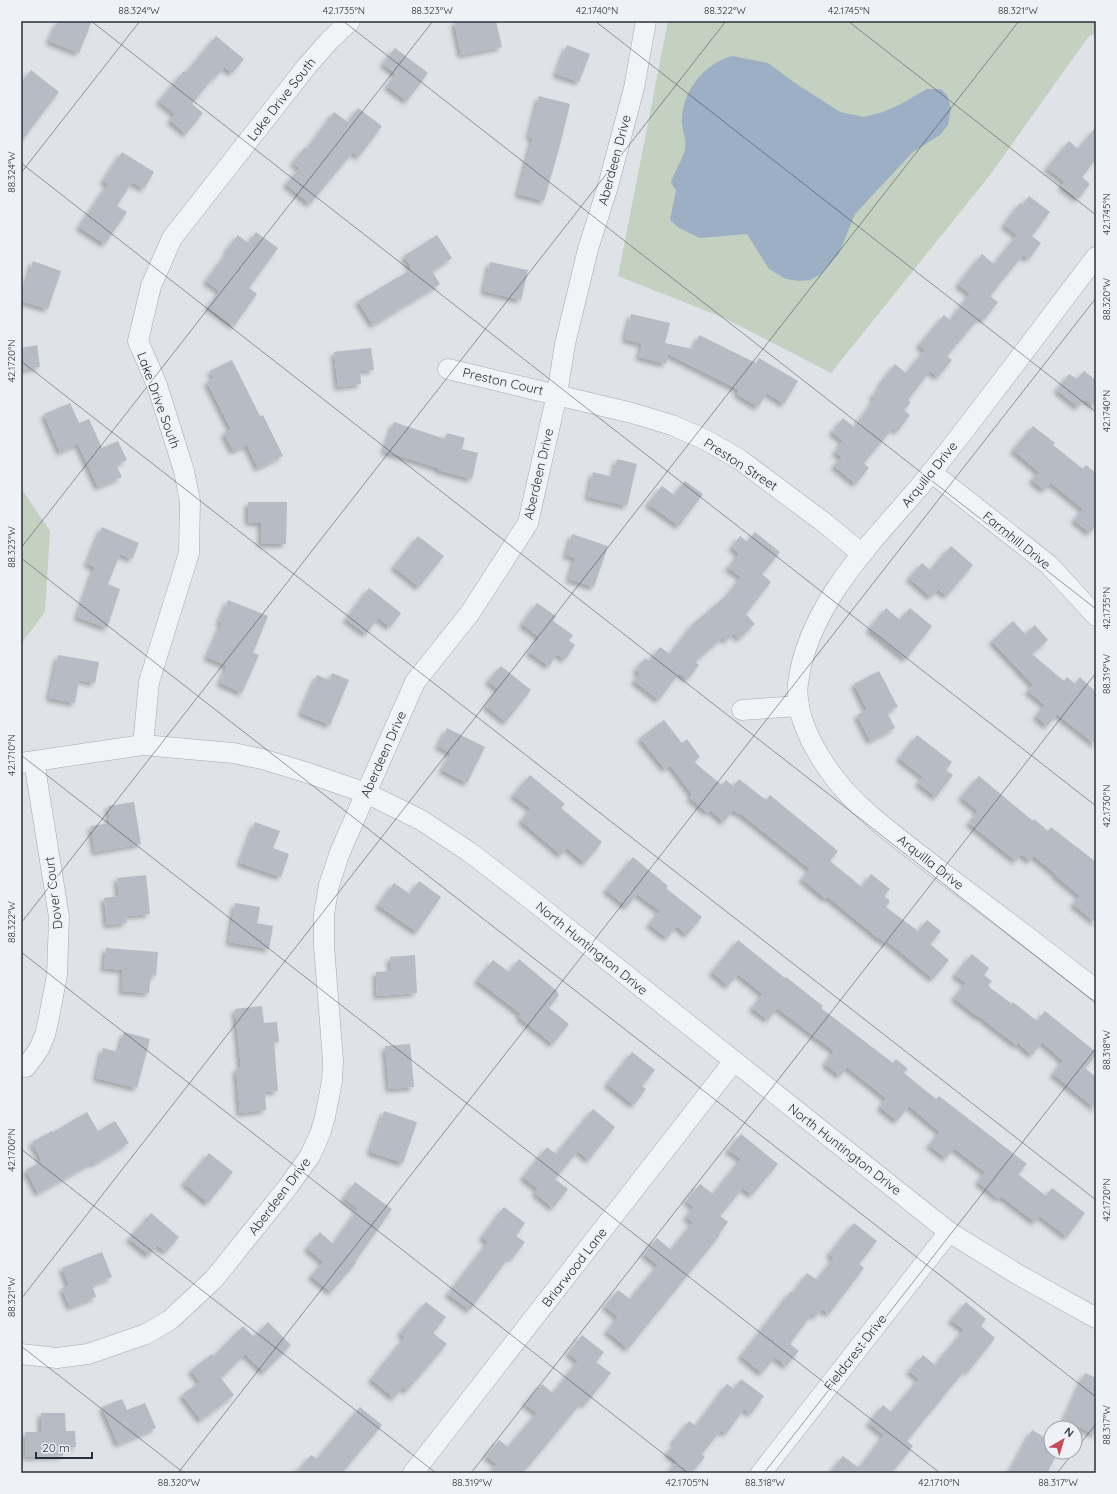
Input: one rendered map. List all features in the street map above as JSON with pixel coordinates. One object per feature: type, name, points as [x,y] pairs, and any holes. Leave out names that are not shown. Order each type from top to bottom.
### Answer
[{"type":"street","name":"Lake Drive South","points":[[144,746],[149,682],[189,553],[190,501],[184,471],[157,384],[138,342],[151,286],[172,238],[307,66],[329,40],[350,21]]},
{"type":"street","name":"Aberdeen Drive","points":[[21,1354],[57,1358],[88,1354],[146,1334],[170,1320],[214,1279],[287,1188],[310,1156],[326,1117],[332,1081],[333,1061],[324,946],[324,914],[329,885],[340,852],[415,682],[470,613],[528,523],[557,394],[565,344],[588,249],[608,186],[634,88],[646,21]]},
{"type":"street","name":"Arquilla Drive","points":[[1096,257],[931,472],[862,554],[838,587],[812,630],[798,685],[799,706],[805,728],[816,749],[834,777],[857,804],[1096,990]]},
{"type":"street","name":"Preston Court","points":[[448,369],[557,394]]},
{"type":"street","name":"Preston Street","points":[[557,394],[672,425],[706,440],[739,459],[826,524],[862,554]]},
{"type":"street","name":"Farmhill Drive","points":[[931,472],[1049,565],[1096,616]]},
{"type":"street","points":[[742,710],[799,706]]},
{"type":"street","name":"North Huntington Drive","points":[[28,762],[144,746],[204,750],[240,755],[262,759],[366,793],[421,820],[468,851],[528,897],[949,1232],[1017,1274],[1096,1318]]},
{"type":"street","name":"Dover Court","points":[[26,1066],[39,1049],[45,1035],[49,1017],[57,975],[59,917],[28,762]]},
{"type":"street","name":"Briarwood Lane","points":[[413,1473],[734,1061]]},
{"type":"street","name":"Fieldcrest Drive","points":[[761,1473],[949,1232]]},
{"type":"green space","points":[[668,21],[1096,21],[1096,34],[1089,36],[990,175],[831,373],[724,318],[618,276]]},
{"type":"green space","points":[[21,488],[50,531],[45,612],[21,644]]},
{"type":"water","points":[[732,56],[768,63],[795,83],[840,112],[863,117],[883,112],[899,105],[927,89],[941,89],[947,95],[951,108],[948,125],[940,135],[913,152],[855,214],[839,253],[821,274],[810,280],[799,281],[786,279],[769,269],[747,234],[700,238],[679,228],[670,220],[676,190],[671,183],[685,149],[682,119],[686,98],[691,88],[704,72],[713,65]]},
{"type":"building","points":[[58,21],[92,21],[79,53],[49,41]]},
{"type":"building","points":[[454,21],[496,21],[502,47],[461,55]]},
{"type":"building","points":[[216,36],[244,59],[232,73],[224,67],[192,104],[203,113],[186,134],[170,120],[175,114],[159,101],[184,71],[186,73]]},
{"type":"building","points":[[567,45],[590,54],[579,82],[556,74]]},
{"type":"building","points":[[395,48],[428,73],[407,101],[387,86],[396,74],[383,64]]},
{"type":"building","points":[[31,70],[59,92],[21,142],[21,83]]},
{"type":"building","points":[[539,96],[570,104],[544,201],[518,194],[533,138],[529,137]]},
{"type":"building","points":[[358,108],[382,126],[359,157],[353,152],[310,204],[286,184],[300,168],[293,163],[305,147],[307,149],[334,112],[348,122]]},
{"type":"building","points":[[1096,127],[1096,159],[1082,177],[1090,184],[1078,199],[1061,186],[1065,182],[1047,168],[1069,141],[1078,149]]},
{"type":"building","points":[[122,152],[154,172],[144,189],[132,182],[117,206],[127,212],[105,244],[79,227],[108,184],[103,181]]},
{"type":"building","points":[[1029,196],[1050,212],[1032,236],[1041,243],[1029,259],[1023,255],[990,296],[998,302],[984,320],[980,317],[947,356],[952,360],[938,377],[930,371],[908,400],[911,402],[904,410],[910,415],[898,431],[893,428],[864,463],[869,468],[856,484],[834,466],[842,457],[835,452],[843,441],[832,432],[843,418],[854,427],[875,399],[872,397],[895,364],[906,373],[925,350],[919,345],[944,315],[950,320],[970,294],[958,284],[982,254],[994,264],[1017,235],[1004,225],[1020,203],[1023,205]]},
{"type":"building","points":[[256,232],[278,248],[249,288],[257,294],[234,326],[208,307],[220,291],[206,281],[238,235],[248,243]]},
{"type":"building","points":[[437,235],[452,258],[432,271],[440,284],[373,325],[358,301],[412,269],[404,256]]},
{"type":"building","points":[[33,261],[61,271],[48,309],[21,301]]},
{"type":"building","points":[[490,262],[528,270],[521,300],[484,291]]},
{"type":"building","points":[[631,314],[670,323],[665,343],[693,349],[699,335],[756,363],[759,358],[798,381],[784,404],[767,393],[758,407],[737,394],[739,390],[668,354],[666,364],[639,357],[642,344],[625,339]]},
{"type":"building","points":[[37,345],[40,367],[21,370],[21,348]]},
{"type":"building","points":[[371,348],[374,370],[360,371],[361,384],[338,387],[334,352]]},
{"type":"building","points":[[232,360],[260,416],[263,415],[283,456],[258,468],[247,445],[233,451],[224,433],[231,429],[207,382],[214,378],[210,371]]},
{"type":"building","points":[[1084,371],[1096,380],[1096,407],[1085,399],[1078,407],[1057,390],[1069,374],[1077,379]]},
{"type":"building","points":[[70,403],[79,423],[89,419],[102,448],[118,441],[127,460],[116,465],[122,477],[98,487],[78,444],[60,452],[44,414]]},
{"type":"building","points":[[394,422],[445,439],[447,433],[465,438],[462,449],[478,453],[472,479],[438,470],[438,468],[384,451]]},
{"type":"building","points":[[1033,426],[1055,443],[1053,445],[1083,469],[1086,465],[1096,473],[1096,525],[1090,533],[1074,520],[1083,509],[1051,483],[1044,490],[1032,480],[1039,472],[1013,450]]},
{"type":"building","points":[[617,459],[637,464],[627,506],[588,497],[593,472],[613,477]]},
{"type":"building","points":[[685,481],[703,494],[679,526],[648,504],[662,486],[674,495]]},
{"type":"building","points":[[248,502],[287,502],[286,544],[261,544],[261,523],[248,522]]},
{"type":"building","points":[[102,527],[139,543],[132,559],[120,554],[108,584],[120,589],[107,628],[77,617],[95,567],[87,564]]},
{"type":"building","points":[[755,532],[780,552],[762,574],[771,582],[746,614],[755,624],[739,639],[734,633],[726,641],[723,637],[695,662],[699,665],[688,679],[679,673],[659,700],[634,681],[640,674],[636,670],[645,658],[649,661],[660,647],[670,654],[692,625],[728,594],[741,577],[728,568],[739,554],[732,547],[740,536],[747,542]]},
{"type":"building","points":[[572,534],[608,546],[594,587],[569,579],[575,558],[566,555]]},
{"type":"building","points":[[418,536],[444,556],[419,587],[394,567]]},
{"type":"building","points":[[951,546],[973,565],[947,596],[938,589],[931,597],[909,578],[922,563],[930,570]]},
{"type":"building","points":[[369,588],[401,613],[390,627],[378,618],[366,634],[346,619]]},
{"type":"building","points":[[228,600],[268,616],[253,653],[259,655],[242,693],[220,683],[227,666],[207,657],[222,623],[219,622]]},
{"type":"building","points":[[537,603],[556,616],[553,621],[573,635],[569,641],[575,645],[565,660],[557,654],[549,666],[529,652],[539,637],[522,624]]},
{"type":"building","points":[[886,608],[900,620],[910,608],[932,626],[906,659],[869,629]]},
{"type":"building","points":[[1013,621],[1025,634],[1035,625],[1048,640],[1032,654],[1064,681],[1067,677],[1075,684],[1080,677],[1096,692],[1096,745],[1057,714],[1047,726],[1036,716],[1045,705],[1028,691],[1033,685],[992,641]]},
{"type":"building","points":[[58,655],[99,662],[95,683],[79,680],[75,703],[49,698]]},
{"type":"building","points":[[501,666],[531,690],[506,722],[486,706],[498,689],[488,681]]},
{"type":"building","points":[[879,671],[898,707],[887,712],[895,728],[870,741],[857,715],[867,710],[854,684]]},
{"type":"building","points":[[332,673],[349,680],[330,725],[301,713],[317,675],[329,680]]},
{"type":"building","points":[[664,720],[682,743],[687,739],[700,757],[694,762],[722,785],[726,780],[733,786],[739,779],[766,800],[770,795],[838,851],[830,861],[862,887],[871,874],[890,889],[884,896],[890,901],[886,907],[918,931],[927,920],[941,931],[930,944],[949,960],[933,979],[887,941],[886,943],[877,937],[828,897],[826,899],[802,879],[810,869],[740,813],[739,814],[733,810],[724,822],[710,810],[708,813],[690,798],[692,794],[670,765],[665,769],[640,738]]},
{"type":"building","points":[[447,728],[485,747],[467,783],[442,770],[451,753],[438,746]]},
{"type":"building","points":[[917,735],[952,762],[946,770],[953,775],[936,797],[918,783],[923,777],[899,758]]},
{"type":"building","points":[[530,775],[565,804],[561,808],[602,842],[585,863],[567,848],[561,855],[521,821],[531,809],[513,795]]},
{"type":"building","points":[[979,776],[1033,821],[1034,819],[1048,831],[1051,827],[1096,862],[1096,923],[1073,904],[1080,896],[1034,856],[1030,861],[1021,854],[1016,861],[969,823],[978,811],[961,797]]},
{"type":"building","points":[[134,802],[141,844],[95,852],[91,826],[110,823],[108,806]]},
{"type":"building","points":[[255,822],[280,831],[273,848],[289,854],[281,877],[240,863]]},
{"type":"building","points":[[633,857],[668,886],[666,888],[702,917],[687,935],[677,926],[667,938],[649,924],[660,911],[637,894],[627,907],[606,890]]},
{"type":"building","points":[[146,875],[150,914],[126,916],[127,923],[107,925],[104,898],[119,896],[117,878]]},
{"type":"building","points":[[419,881],[441,897],[417,932],[378,905],[394,883],[410,894]]},
{"type":"building","points":[[235,903],[260,907],[257,923],[273,926],[269,949],[229,942]]},
{"type":"building","points":[[738,940],[823,1006],[821,1008],[893,1063],[896,1059],[908,1069],[904,1073],[936,1099],[939,1096],[1027,1164],[1018,1174],[1046,1196],[1052,1188],[1085,1213],[1067,1237],[1040,1216],[1035,1222],[1001,1196],[999,1199],[978,1182],[985,1172],[954,1148],[946,1158],[929,1145],[940,1132],[909,1106],[897,1121],[880,1107],[886,1098],[847,1067],[840,1076],[825,1064],[834,1051],[777,1008],[768,1020],[752,1008],[763,994],[738,974],[728,986],[712,972]]},
{"type":"building","points":[[106,948],[158,952],[156,976],[151,975],[149,993],[122,991],[123,970],[104,968]]},
{"type":"building","points":[[972,954],[989,968],[984,975],[992,981],[988,986],[1012,1004],[1013,1002],[1037,1021],[1045,1011],[1096,1052],[1096,1055],[1085,1068],[1096,1077],[1096,1109],[1053,1074],[1063,1061],[1042,1042],[1032,1055],[1018,1043],[1016,1045],[954,998],[966,983],[955,975]]},
{"type":"building","points":[[415,955],[417,993],[377,996],[376,972],[391,971],[390,957]]},
{"type":"building","points":[[519,959],[558,992],[557,993],[559,995],[549,1008],[569,1024],[553,1044],[519,1017],[521,1014],[477,980],[493,960],[509,972]]},
{"type":"building","points":[[262,1006],[264,1023],[277,1022],[279,1042],[274,1042],[278,1091],[265,1092],[266,1110],[240,1113],[236,1069],[241,1068],[235,1009]]},
{"type":"building","points":[[124,1032],[150,1039],[137,1088],[96,1078],[103,1048],[119,1052]]},
{"type":"building","points":[[410,1044],[414,1087],[389,1089],[385,1046]]},
{"type":"building","points":[[632,1052],[655,1070],[642,1086],[646,1089],[634,1105],[607,1084]]},
{"type":"building","points":[[593,1109],[615,1127],[589,1160],[578,1151],[555,1179],[568,1189],[553,1208],[535,1193],[538,1189],[523,1177],[547,1147],[556,1154]]},
{"type":"building","points":[[384,1111],[417,1122],[403,1163],[370,1152]]},
{"type":"building","points":[[87,1112],[98,1131],[115,1121],[129,1143],[94,1164],[93,1162],[38,1193],[26,1170],[42,1161],[32,1142],[52,1131],[53,1132]]},
{"type":"building","points":[[741,1134],[778,1164],[752,1195],[743,1188],[720,1216],[728,1222],[719,1234],[720,1235],[628,1349],[607,1331],[618,1317],[605,1306],[618,1290],[630,1299],[658,1265],[644,1254],[657,1238],[671,1250],[693,1222],[686,1217],[694,1207],[686,1201],[700,1184],[713,1194],[741,1159],[728,1150]]},
{"type":"building","points":[[209,1153],[233,1172],[208,1203],[184,1183]]},
{"type":"building","points":[[355,1182],[392,1209],[355,1262],[356,1263],[331,1292],[311,1276],[323,1262],[307,1248],[320,1232],[333,1244],[358,1209],[344,1198]]},
{"type":"building","points":[[504,1207],[525,1223],[516,1236],[525,1242],[512,1259],[509,1257],[470,1310],[448,1294],[488,1242],[482,1237]]},
{"type":"building","points":[[151,1213],[179,1237],[166,1252],[157,1245],[149,1255],[129,1239]]},
{"type":"building","points":[[854,1223],[877,1241],[859,1264],[864,1268],[829,1314],[822,1309],[815,1317],[812,1314],[790,1344],[799,1351],[786,1366],[775,1357],[762,1373],[741,1356],[791,1291],[793,1293],[807,1273],[817,1280],[834,1258],[829,1254]]},
{"type":"building","points":[[102,1252],[112,1277],[92,1285],[96,1297],[70,1307],[62,1288],[69,1286],[62,1268]]},
{"type":"building","points":[[426,1302],[446,1317],[433,1333],[447,1344],[407,1391],[403,1387],[394,1398],[371,1379],[405,1337],[400,1333]]},
{"type":"building","points":[[966,1302],[986,1319],[981,1326],[995,1338],[968,1372],[965,1370],[907,1441],[913,1446],[892,1473],[830,1473],[843,1456],[859,1468],[884,1435],[869,1423],[883,1405],[891,1412],[919,1379],[909,1371],[923,1355],[935,1365],[964,1330],[951,1320]]},
{"type":"building","points":[[268,1322],[291,1345],[264,1372],[245,1354],[221,1378],[234,1395],[201,1420],[182,1395],[200,1382],[191,1370],[212,1354],[214,1356],[243,1326],[254,1337]]},
{"type":"building","points":[[582,1335],[604,1352],[596,1362],[611,1373],[585,1405],[582,1402],[523,1473],[490,1473],[497,1464],[486,1456],[499,1440],[508,1447],[537,1413],[525,1404],[542,1384],[553,1393],[578,1361],[568,1353]]},
{"type":"building","points":[[1085,1373],[1096,1378],[1096,1435],[1083,1429],[1083,1420],[1064,1420]]},
{"type":"building","points":[[741,1379],[764,1396],[751,1414],[744,1409],[726,1434],[721,1430],[702,1454],[705,1457],[692,1473],[667,1473],[677,1461],[667,1453],[676,1443],[673,1441],[689,1421],[696,1426],[727,1384],[734,1389]]},
{"type":"building","points":[[122,1399],[127,1410],[145,1403],[156,1428],[118,1444],[102,1407]]},
{"type":"building","points":[[360,1407],[382,1425],[342,1473],[296,1473],[311,1455],[317,1459]]},
{"type":"building","points":[[41,1413],[65,1413],[66,1431],[75,1431],[76,1447],[63,1447],[63,1456],[26,1457],[25,1432],[41,1432]]},
{"type":"building","points":[[1032,1430],[1043,1436],[1043,1460],[1054,1460],[1047,1473],[1009,1473]]}]
